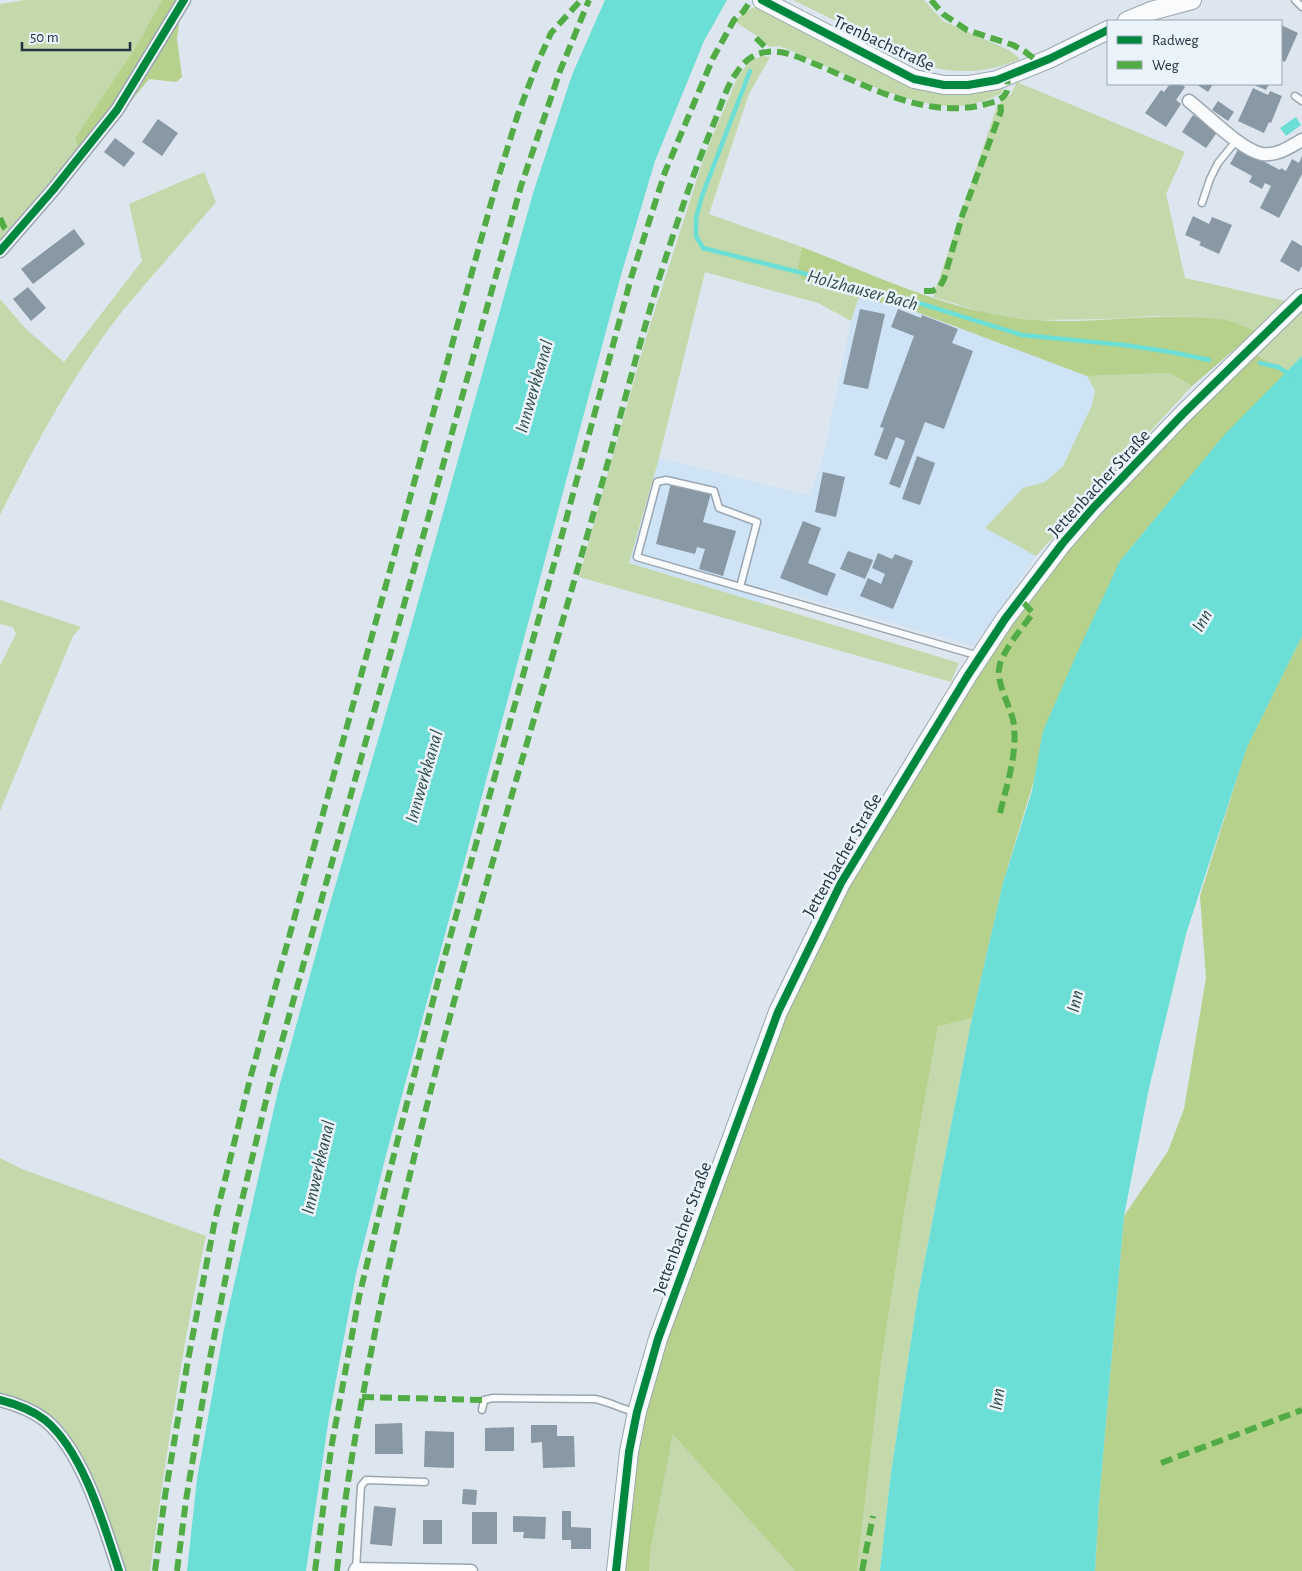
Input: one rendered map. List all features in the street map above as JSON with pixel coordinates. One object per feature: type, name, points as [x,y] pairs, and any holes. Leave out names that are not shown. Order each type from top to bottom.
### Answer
[{"type":"street","points":[[0,251],[53,190],[117,110],[184,0]]},
{"type":"street","name":"Trenbachstraße","points":[[762,0],[914,78],[944,85],[968,85],[997,80],[1049,59],[1107,30]]},
{"type":"street","points":[[1129,20],[1162,4],[1192,0]]},
{"type":"street","points":[[1189,101],[1236,140],[1261,154],[1278,153],[1302,140]]},
{"type":"street","name":"Jettenbacher Straße","points":[[616,1571],[629,1452],[637,1412],[667,1313],[778,1012],[841,883],[980,656],[1034,579],[1094,507],[1183,414],[1302,298]]},
{"type":"street","points":[[0,1400],[13,1403],[33,1412],[45,1420],[63,1440],[80,1468],[90,1491],[119,1571]]},
{"type":"street","points":[[356,1570],[471,1571]]},
{"type":"lane","points":[[1296,0],[1302,7]]},
{"type":"lane","points":[[1295,96],[1302,101]]},
{"type":"lane","points":[[1202,203],[1218,163],[1236,140]]},
{"type":"lane","points":[[740,587],[757,522],[719,508],[714,491],[666,480],[657,482],[637,557],[740,587],[980,656]]},
{"type":"lane","points":[[482,1410],[484,1400],[493,1398],[595,1400],[608,1402],[617,1408],[637,1412]]},
{"type":"lane","points":[[356,1570],[361,1486],[366,1480],[425,1482]]},
{"type":"shaded area","points":[[25,0],[162,0],[135,48],[75,138],[79,149],[0,240],[0,4]]},
{"type":"shaded area","points":[[162,0],[179,0],[180,17],[177,39],[182,77],[176,82],[149,79],[113,123],[79,149],[75,138],[135,48]]},
{"type":"shaded area","points":[[793,0],[924,0],[943,21],[1009,50],[1020,59],[998,67],[976,70],[953,71],[930,67]]},
{"type":"shaded area","points":[[757,6],[896,76],[1002,85],[1002,93],[977,103],[964,106],[950,106],[906,98],[884,91],[800,54],[779,46],[770,47],[734,21],[748,10]]},
{"type":"shaded area","points":[[762,56],[770,57],[749,94],[709,214],[802,247],[798,266],[801,279],[859,297],[851,321],[818,303],[705,272],[659,458],[629,563],[959,663],[951,682],[579,577],[645,341],[704,157],[738,76],[750,61]]},
{"type":"shaded area","points":[[1017,82],[1185,152],[1166,194],[1185,278],[1286,301],[1256,331],[1231,321],[1197,317],[1155,316],[1038,320],[995,316],[933,297],[997,106],[1011,94]]},
{"type":"shaded area","points":[[204,172],[216,202],[124,309],[106,333],[72,383],[0,515],[0,299],[26,329],[64,362],[142,261],[129,204]]},
{"type":"shaded area","points":[[802,247],[917,292],[977,311],[1007,317],[1055,321],[1202,317],[1231,321],[1256,331],[1192,386],[1170,373],[1087,376],[914,311],[859,297],[801,279],[798,266]]},
{"type":"shaded area","points":[[859,297],[914,311],[1087,376],[1095,391],[1092,405],[1063,466],[1045,482],[1023,488],[985,528],[1036,556],[974,646],[768,588],[764,604],[629,563],[659,458],[810,495],[823,457],[851,321]]},
{"type":"shaded area","points":[[1302,305],[1302,356],[1287,372],[1254,354]]},
{"type":"shaded area","points":[[1254,354],[1287,372],[1225,435],[1120,561],[1035,777],[1003,883],[972,1018],[938,1026],[905,1208],[881,1365],[857,1571],[795,1571],[673,1434],[651,1547],[649,1571],[622,1571],[629,1497],[647,1400],[670,1320],[787,1011],[836,908],[966,693],[1066,552],[1130,479]]},
{"type":"shaded area","points":[[1170,373],[1192,386],[1036,556],[985,528],[1023,488],[1045,482],[1063,466],[1092,405],[1095,391],[1087,376]]},
{"type":"shaded area","points":[[0,600],[81,627],[73,636],[0,811],[0,666],[16,634],[13,627],[0,624]]},
{"type":"shaded area","points":[[1302,636],[1302,1571],[1095,1571],[1099,1502],[1124,1216],[1168,1151],[1184,1109],[1206,978],[1200,896],[1247,746]]},
{"type":"shaded area","points":[[972,1018],[918,1295],[891,1473],[880,1571],[857,1571],[881,1365],[905,1208],[938,1025]]},
{"type":"shaded area","points":[[0,1158],[22,1169],[206,1236],[182,1361],[150,1571],[123,1571],[67,1437],[0,1395]]},
{"type":"shaded area","points":[[673,1433],[795,1571],[649,1571],[651,1547]]},
{"type":"water","name":"Innwerkkanal","points":[[605,0],[727,0],[704,41],[655,161],[621,275],[356,1274],[329,1417],[306,1571],[187,1571],[197,1479],[224,1329],[278,1091],[534,190],[572,75]]},
{"type":"water","points":[[1296,117],[1301,125],[1286,136],[1280,128]]},
{"type":"water","name":"Inn","points":[[1302,356],[1302,636],[1247,747],[1186,934],[1149,1088],[1124,1216],[1099,1502],[1095,1571],[880,1571],[891,1473],[918,1295],[972,1018],[1003,883],[1032,791],[1043,731],[1120,561],[1225,434]]},
{"type":"building","points":[[1282,25],[1298,33],[1285,62],[1282,60]]},
{"type":"building","points":[[1169,85],[1182,85],[1185,87],[1176,100],[1181,104],[1166,127],[1145,113],[1161,90],[1164,92]]},
{"type":"building","points":[[1198,85],[1212,85],[1208,92]]},
{"type":"building","points":[[1254,85],[1268,85],[1266,90]]},
{"type":"building","points":[[1253,88],[1268,95],[1270,91],[1282,96],[1271,123],[1269,122],[1264,133],[1238,121]]},
{"type":"building","points":[[1218,101],[1234,112],[1228,121],[1212,110]]},
{"type":"building","points":[[1193,115],[1218,131],[1206,148],[1182,132]]},
{"type":"building","points":[[158,119],[178,133],[162,156],[142,142]]},
{"type":"building","points":[[115,138],[135,153],[124,167],[104,152]]},
{"type":"building","points":[[1239,148],[1280,170],[1281,168],[1286,171],[1292,159],[1299,163],[1302,156],[1302,174],[1279,218],[1260,208],[1271,186],[1265,183],[1262,189],[1249,182],[1252,176],[1230,164]]},
{"type":"building","points":[[1193,216],[1209,224],[1212,217],[1232,225],[1219,254],[1199,245],[1201,242],[1185,235]]},
{"type":"building","points":[[74,229],[85,244],[33,284],[21,269]]},
{"type":"building","points":[[1292,240],[1302,246],[1302,266],[1299,272],[1280,261]]},
{"type":"building","points":[[28,287],[46,308],[31,321],[13,299]]},
{"type":"building","points":[[860,309],[885,314],[868,389],[843,384]]},
{"type":"building","points":[[898,309],[921,318],[922,315],[958,329],[952,343],[973,351],[944,429],[925,422],[900,488],[889,484],[905,441],[896,437],[887,460],[874,455],[884,428],[880,427],[914,336],[891,327]]},
{"type":"building","points":[[917,456],[935,463],[920,505],[902,499]]},
{"type":"building","points":[[823,472],[845,477],[836,517],[815,512]]},
{"type":"building","points":[[671,483],[711,493],[703,522],[736,531],[723,576],[699,569],[705,549],[697,547],[695,554],[656,544]]},
{"type":"building","points":[[803,521],[821,528],[808,563],[836,574],[827,596],[780,578]]},
{"type":"building","points":[[848,551],[873,560],[865,579],[840,569]]},
{"type":"building","points":[[878,553],[892,559],[895,554],[913,561],[893,609],[860,596],[868,578],[881,584],[885,574],[872,568]]},
{"type":"building","points":[[402,1423],[403,1454],[375,1454],[375,1424]]},
{"type":"building","points":[[531,1425],[557,1425],[557,1436],[574,1436],[575,1467],[543,1468],[542,1442],[531,1443]]},
{"type":"building","points":[[514,1427],[514,1451],[485,1451],[485,1428]]},
{"type":"building","points":[[425,1431],[454,1432],[454,1468],[424,1467]]},
{"type":"building","points":[[463,1489],[477,1490],[476,1505],[462,1504]]},
{"type":"building","points":[[374,1506],[396,1508],[392,1546],[370,1544]]},
{"type":"building","points":[[562,1511],[571,1511],[571,1527],[591,1528],[591,1549],[571,1549],[571,1540],[562,1540]]},
{"type":"building","points":[[472,1512],[497,1512],[497,1544],[472,1544]]},
{"type":"building","points":[[513,1516],[546,1517],[545,1539],[523,1538],[524,1532],[513,1532]]},
{"type":"building","points":[[423,1520],[442,1520],[442,1544],[423,1544]]},
{"type":"waterway","name":"Holzhauser Bach","points":[[750,71],[702,196],[696,218],[696,236],[703,248],[909,300],[1022,335],[1124,345],[1209,360]]},
{"type":"waterway","name":"Holzhauser Bach","points":[[1260,363],[1278,367],[1291,375]]},
{"type":"marked path","points":[[155,1571],[165,1496],[188,1360],[215,1220],[250,1079],[496,185],[518,114],[551,33],[581,0]]},
{"type":"marked path","points":[[177,1571],[186,1500],[209,1363],[236,1225],[270,1084],[521,186],[560,71],[589,0]]},
{"type":"marked path","points":[[315,1571],[331,1449],[359,1297],[383,1198],[439,977],[559,546],[631,278],[665,172],[713,58],[734,20],[743,12],[751,0]]},
{"type":"marked path","points":[[931,0],[943,14],[967,30],[1013,45],[1040,63]]},
{"type":"marked path","points":[[756,38],[769,51]]},
{"type":"marked path","points":[[337,1571],[349,1473],[379,1312],[410,1173],[445,1034],[658,282],[691,182],[727,90],[733,78],[746,61],[758,54],[774,51],[794,56],[903,100],[946,108],[968,108],[1000,99],[1007,91],[1007,76]]},
{"type":"marked path","points":[[924,291],[932,291],[939,288],[944,279],[962,216],[1001,111],[1000,100]]},
{"type":"marked path","points":[[0,218],[4,227],[13,236]]},
{"type":"marked path","points":[[1000,813],[1011,770],[1015,736],[1013,719],[1000,683],[999,669],[1008,648],[1033,613],[1020,599]]},
{"type":"marked path","points":[[362,1397],[484,1400]]},
{"type":"marked path","points":[[1161,1463],[1302,1410]]},
{"type":"marked path","points":[[862,1571],[873,1516]]},
{"type":"cycle path","points":[[0,251],[53,190],[117,110],[184,0]]},
{"type":"cycle path","points":[[762,0],[914,79],[944,85],[968,85],[997,80],[1049,59],[1107,30]]},
{"type":"cycle path","points":[[616,1571],[629,1452],[637,1412],[658,1339],[778,1012],[841,883],[968,675],[1005,619],[1062,544],[1094,507],[1183,414],[1302,298]]},
{"type":"cycle path","points":[[0,1400],[24,1408],[45,1420],[70,1450],[91,1490],[119,1571]]}]
